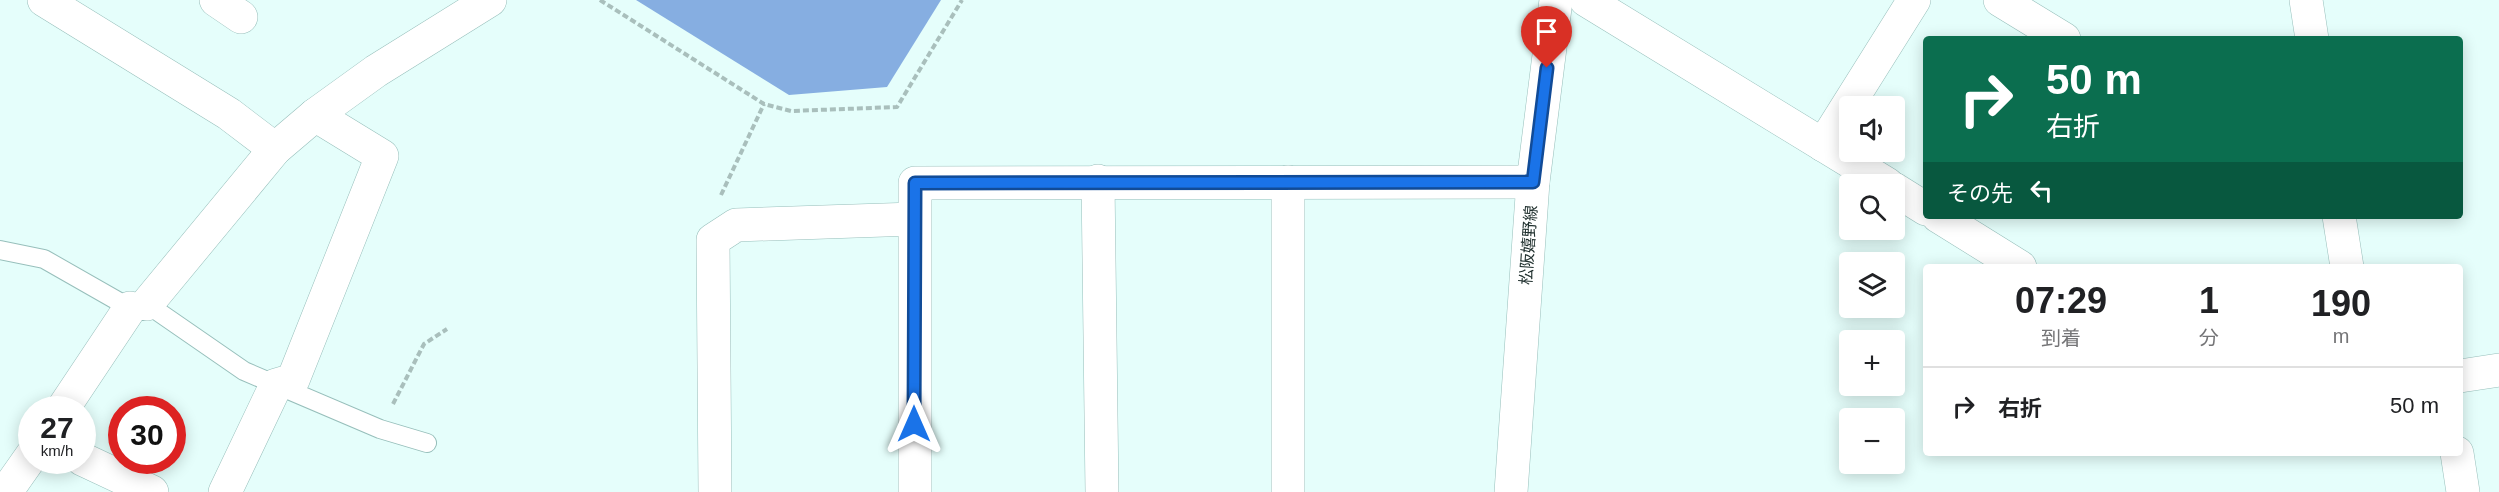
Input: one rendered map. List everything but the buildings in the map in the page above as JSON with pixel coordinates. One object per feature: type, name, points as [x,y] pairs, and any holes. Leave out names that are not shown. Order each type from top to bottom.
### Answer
[{"type":"street","points":[[44,0],[229,114],[275,149]]},
{"type":"street","points":[[72,396],[139,306],[275,149],[315,115],[376,71],[490,0]]},
{"type":"street","name":"松阪嬉野線","points":[[1511,492],[1533,182],[1556,0]]},
{"type":"street","points":[[1586,0],[1871,174]]},
{"type":"street","points":[[1823,145],[1914,0]]},
{"type":"street","points":[[2000,0],[2059,36]]},
{"type":"street","points":[[2306,0],[2312,36]]},
{"type":"street","points":[[225,492],[276,385],[293,380],[382,156],[315,115]]},
{"type":"street","points":[[1098,181],[1102,492]]},
{"type":"street","points":[[1288,182],[1288,492]]},
{"type":"street","points":[[915,492],[915,183],[1533,182]]},
{"type":"street","points":[[1905,196],[1923,207]]},
{"type":"street","points":[[715,492],[713,240],[736,225],[914,219]]},
{"type":"street","points":[[1943,219],[2015,264]]},
{"type":"street","points":[[2339,219],[2347,264]]},
{"type":"street","points":[[2463,376],[2499,370]]},
{"type":"street","points":[[2457,456],[2463,492]]},
{"type":"street","points":[[96,466],[152,492]]},
{"type":"lane","points":[[0,250],[44,259],[139,306],[244,371],[380,429],[427,443]]},
{"type":"path","points":[[600,0],[764,104],[792,111],[897,107],[962,0]]},
{"type":"path","points":[[713,240],[709,220],[764,104]]},
{"type":"path","points":[[380,429],[424,344],[447,329]]},
{"type":"water","points":[[636,0],[941,0],[887,87],[789,95]]},
{"type":"route","points":[[914,424],[915,183],[1455,180],[1533,182],[1547,68]]}]
